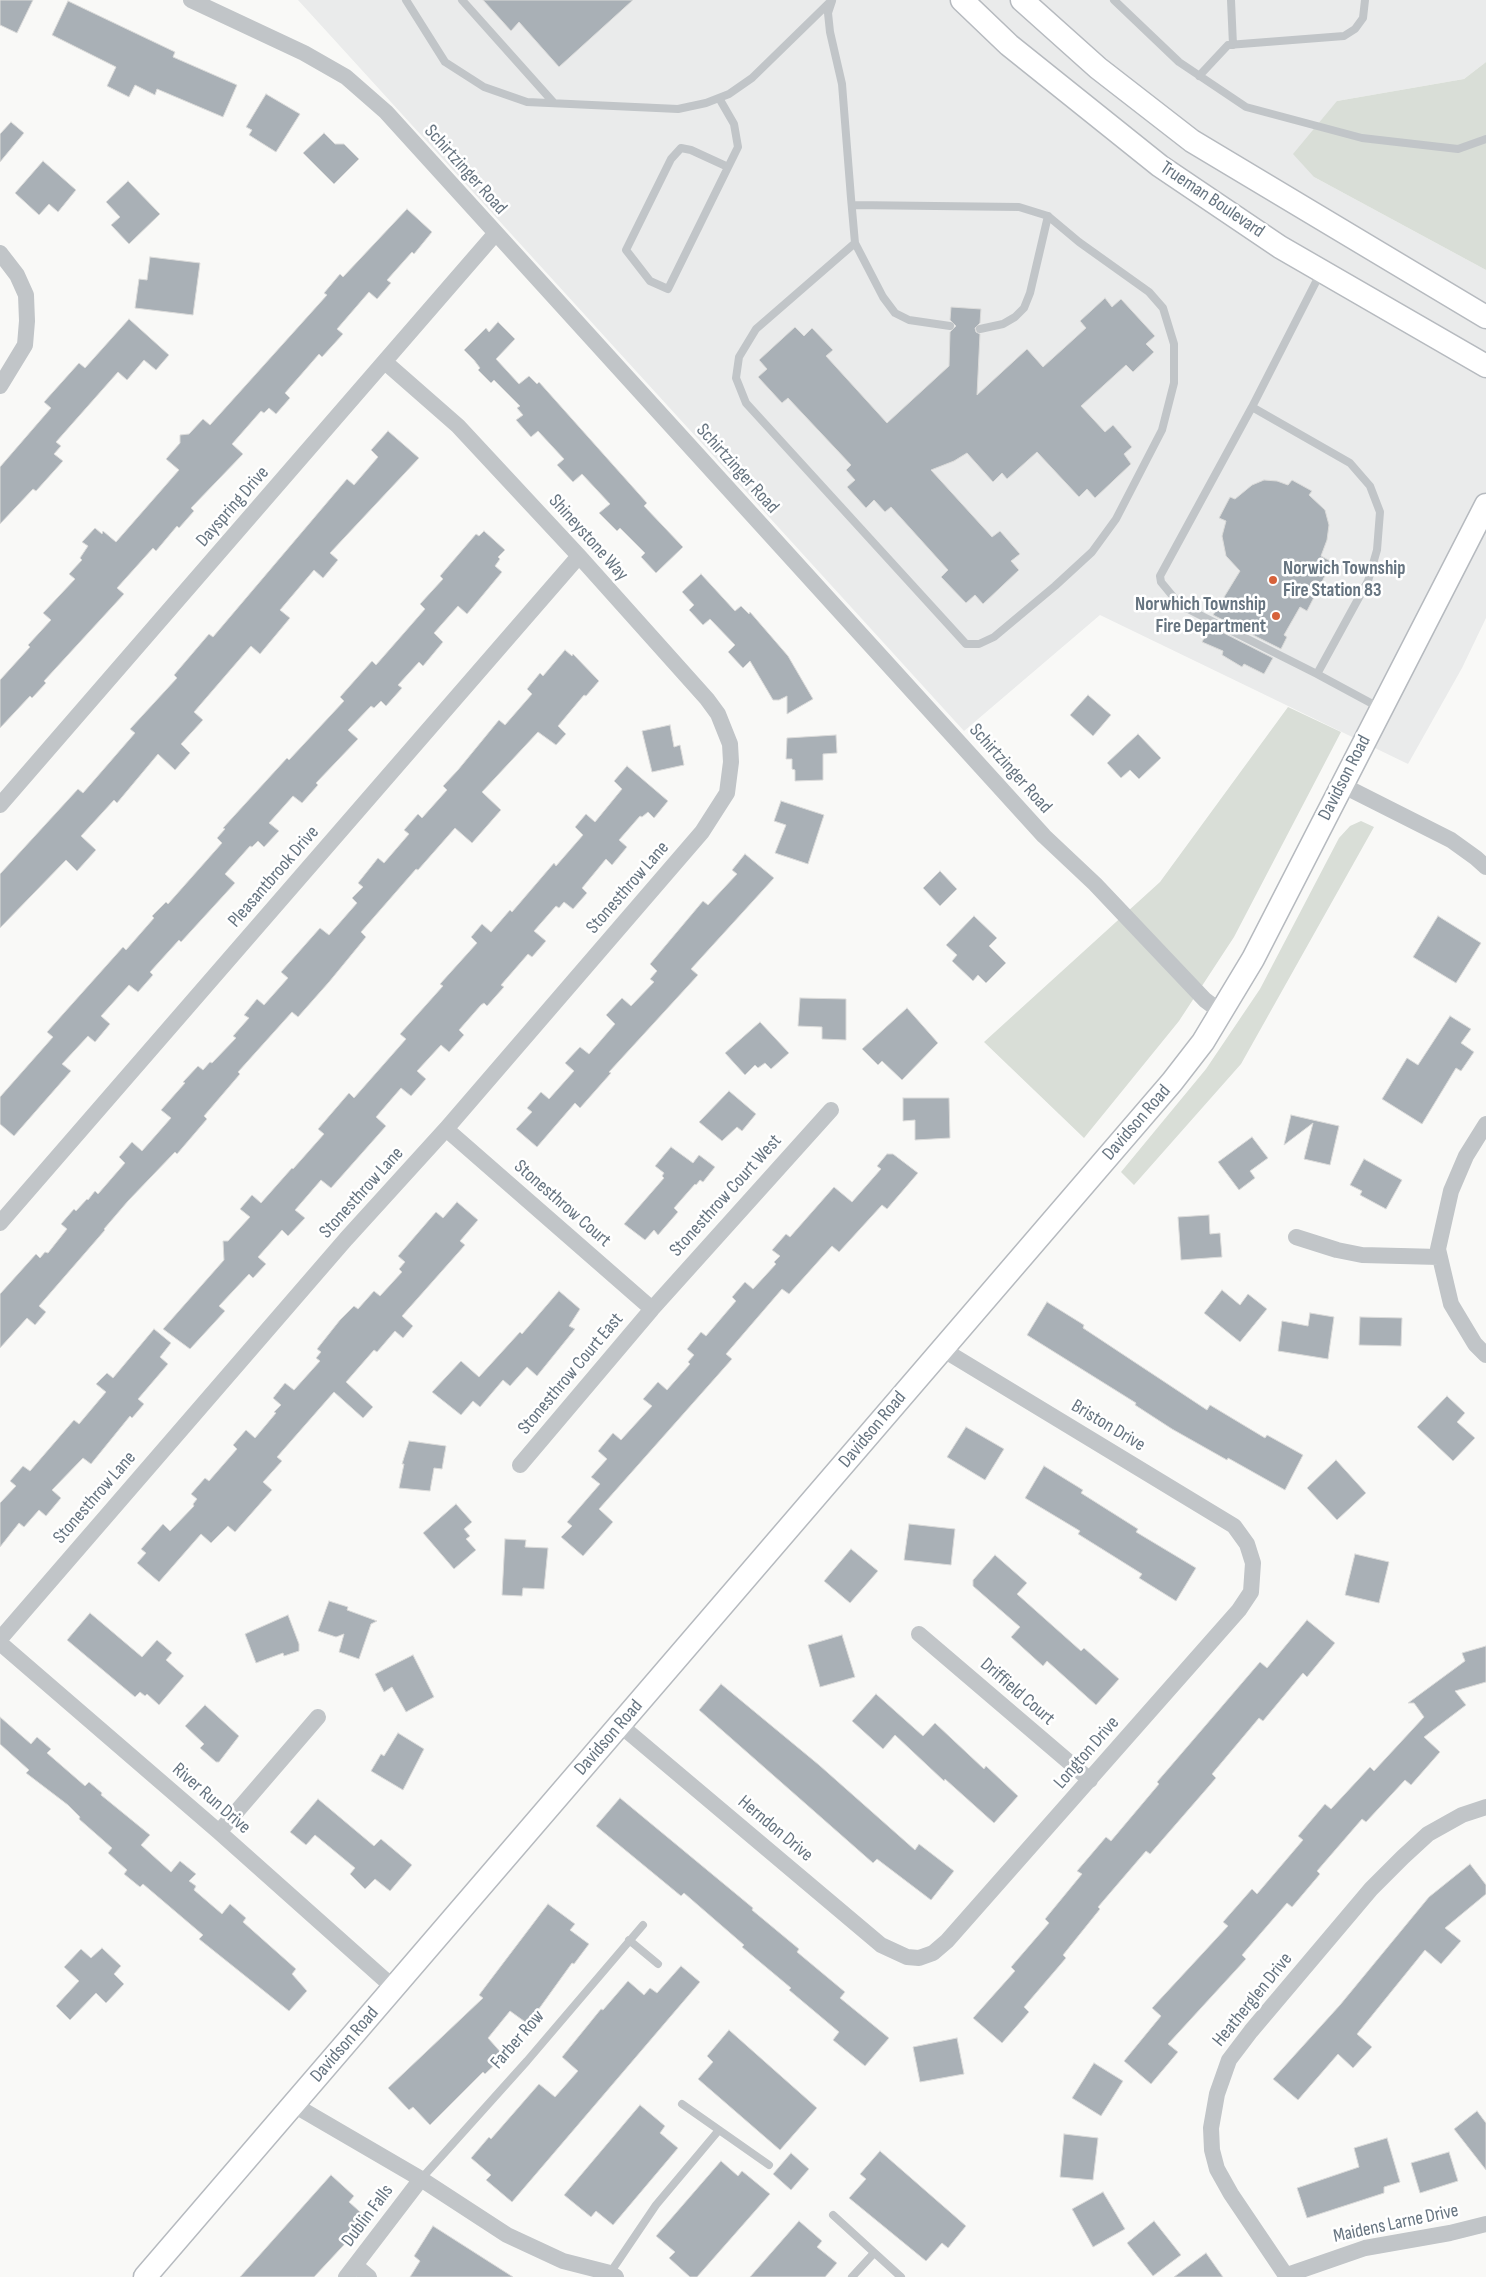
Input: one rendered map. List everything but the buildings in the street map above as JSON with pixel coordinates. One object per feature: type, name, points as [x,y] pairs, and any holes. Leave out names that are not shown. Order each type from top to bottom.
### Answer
[{"type":"main road","name":"Trueman Boulevard","points":[[962,0],[1008,45],[1160,166],[1280,247],[1486,366]]},
{"type":"main road","name":"Trueman Boulevard","points":[[1022,0],[1098,68],[1192,141],[1486,317]]},
{"type":"main road","name":"Davidson Road","points":[[145,2277],[1172,1082],[1203,1042],[1253,959],[1486,505]]},
{"type":"street","name":"Schirtzinger Road","points":[[190,0],[304,53],[346,77],[359,87],[422,150],[496,234],[1044,836],[1095,884],[1204,1000],[1221,1012]]},
{"type":"street","name":"Dayspring Drive","points":[[0,806],[496,234]]},
{"type":"street","points":[[0,253],[17,275],[26,296],[27,321],[25,345],[0,386]]},
{"type":"street","name":"Shineystone Way","points":[[385,362],[458,426],[579,556],[718,714],[730,744],[731,762]]},
{"type":"street","name":"Pleasantbrook Drive","points":[[0,1223],[579,556]]},
{"type":"street","name":"Stonesthrow Lane","points":[[0,1639],[346,1239],[446,1129],[702,832],[726,793],[731,762]]},
{"type":"street","points":[[1342,786],[1451,840],[1486,867]]},
{"type":"street","name":"Stonesthrow Court West","points":[[652,1309],[831,1110]]},
{"type":"street","points":[[1486,1124],[1466,1156],[1450,1191],[1442,1227],[1439,1257],[1451,1304],[1475,1344],[1486,1355]]},
{"type":"street","name":"Stonesthrow Court","points":[[446,1129],[652,1309]]},
{"type":"street","points":[[1296,1237],[1337,1250],[1362,1255],[1439,1257]]},
{"type":"street","name":"Stonesthrow Court East","points":[[520,1465],[652,1309]]},
{"type":"street","name":"Briston Drive","points":[[942,1349],[1234,1526],[1246,1544]]},
{"type":"street","name":"Longton Drive","points":[[907,1958],[919,1958],[933,1953],[947,1941],[1239,1610],[1251,1592],[1254,1570],[1246,1544]]},
{"type":"street","name":"Driffield Court","points":[[919,1634],[1090,1780]]},
{"type":"street","name":"River Run Drive","points":[[0,1643],[219,1832],[394,1988]]},
{"type":"street","points":[[219,1832],[318,1717]]},
{"type":"street","name":"Herndon Drive","points":[[620,1725],[880,1944],[907,1958]]},
{"type":"street","name":"Heatherglen Drive","points":[[1287,2276],[1231,2194],[1217,2170],[1212,2150],[1212,2128],[1217,2094],[1229,2060],[1250,2031],[1371,1889],[1403,1857],[1428,1834],[1462,1816],[1486,1807]]},
{"type":"street","points":[[294,2105],[422,2179],[507,2235],[563,2261],[613,2275]]},
{"type":"street","name":"Dublin Falls","points":[[351,2271],[422,2179]]},
{"type":"street","name":"Maidens Larne Drive","points":[[1287,2276],[1366,2248],[1450,2233],[1486,2224]]},
{"type":"street","points":[[351,2271],[369,2277]]},
{"type":"lane","points":[[406,0],[445,62],[484,88],[527,102],[678,109],[729,94],[752,78],[832,0]]},
{"type":"lane","points":[[462,0],[554,103]]},
{"type":"lane","points":[[832,0],[828,13],[830,32],[842,84],[855,243],[883,298],[895,313],[909,320],[950,326]]},
{"type":"lane","points":[[1114,0],[1179,62],[1246,107],[1362,138],[1458,149],[1486,139]]},
{"type":"lane","points":[[1231,0],[1233,45]]},
{"type":"lane","points":[[1199,76],[1228,45],[1344,36],[1355,29],[1363,18],[1365,0]]},
{"type":"lane","points":[[719,98],[734,124],[738,147],[668,289],[650,281],[626,250],[671,159],[681,148],[692,150],[728,167]]},
{"type":"lane","points":[[852,205],[1019,207],[1048,216],[1079,242],[1149,292],[1163,308],[1174,344],[1174,383],[1162,430],[1116,519],[1096,545],[1061,580],[994,637],[979,644],[966,644],[746,403],[736,378],[739,356],[756,329],[855,243]]},
{"type":"lane","points":[[980,329],[1003,324],[1015,317],[1024,308],[1030,293],[1048,216]]},
{"type":"lane","points":[[1322,270],[1252,407],[1160,576],[1161,582],[1180,605],[1381,708]]},
{"type":"lane","points":[[1252,407],[1350,463],[1370,486],[1380,512],[1377,550],[1368,581],[1317,674]]},
{"type":"lane","name":"Farber Row","points":[[422,2179],[527,2061],[642,1925]]},
{"type":"lane","points":[[629,1940],[658,1964]]},
{"type":"lane","points":[[682,2104],[769,2165]]},
{"type":"lane","points":[[613,2275],[656,2204],[719,2130]]},
{"type":"lane","points":[[832,2215],[901,2277]]},
{"type":"lane","points":[[852,2277],[874,2253]]},
{"type":"shaded area","points":[[298,0],[1486,0],[1486,62],[1464,79],[1337,101],[1314,177],[1486,270],[1486,618],[1462,668],[1408,764],[1100,615],[964,731]]},
{"type":"shaded area","points":[[1486,62],[1486,270],[1314,177],[1293,154],[1337,101],[1464,79]]},
{"type":"shaded area","points":[[1288,707],[1341,732],[1234,937],[1179,1021],[1084,1138],[984,1042],[1160,882]]},
{"type":"shaded area","points":[[1361,821],[1374,827],[1241,1064],[1134,1185],[1121,1172],[1206,1069],[1260,989],[1339,838],[1350,826]]},
{"type":"place","name":"Norwich Township Fire Station 83","points":[[1273,580]]},
{"type":"place","name":"Norwhich Township Fire Department","points":[[1276,616]]}]
